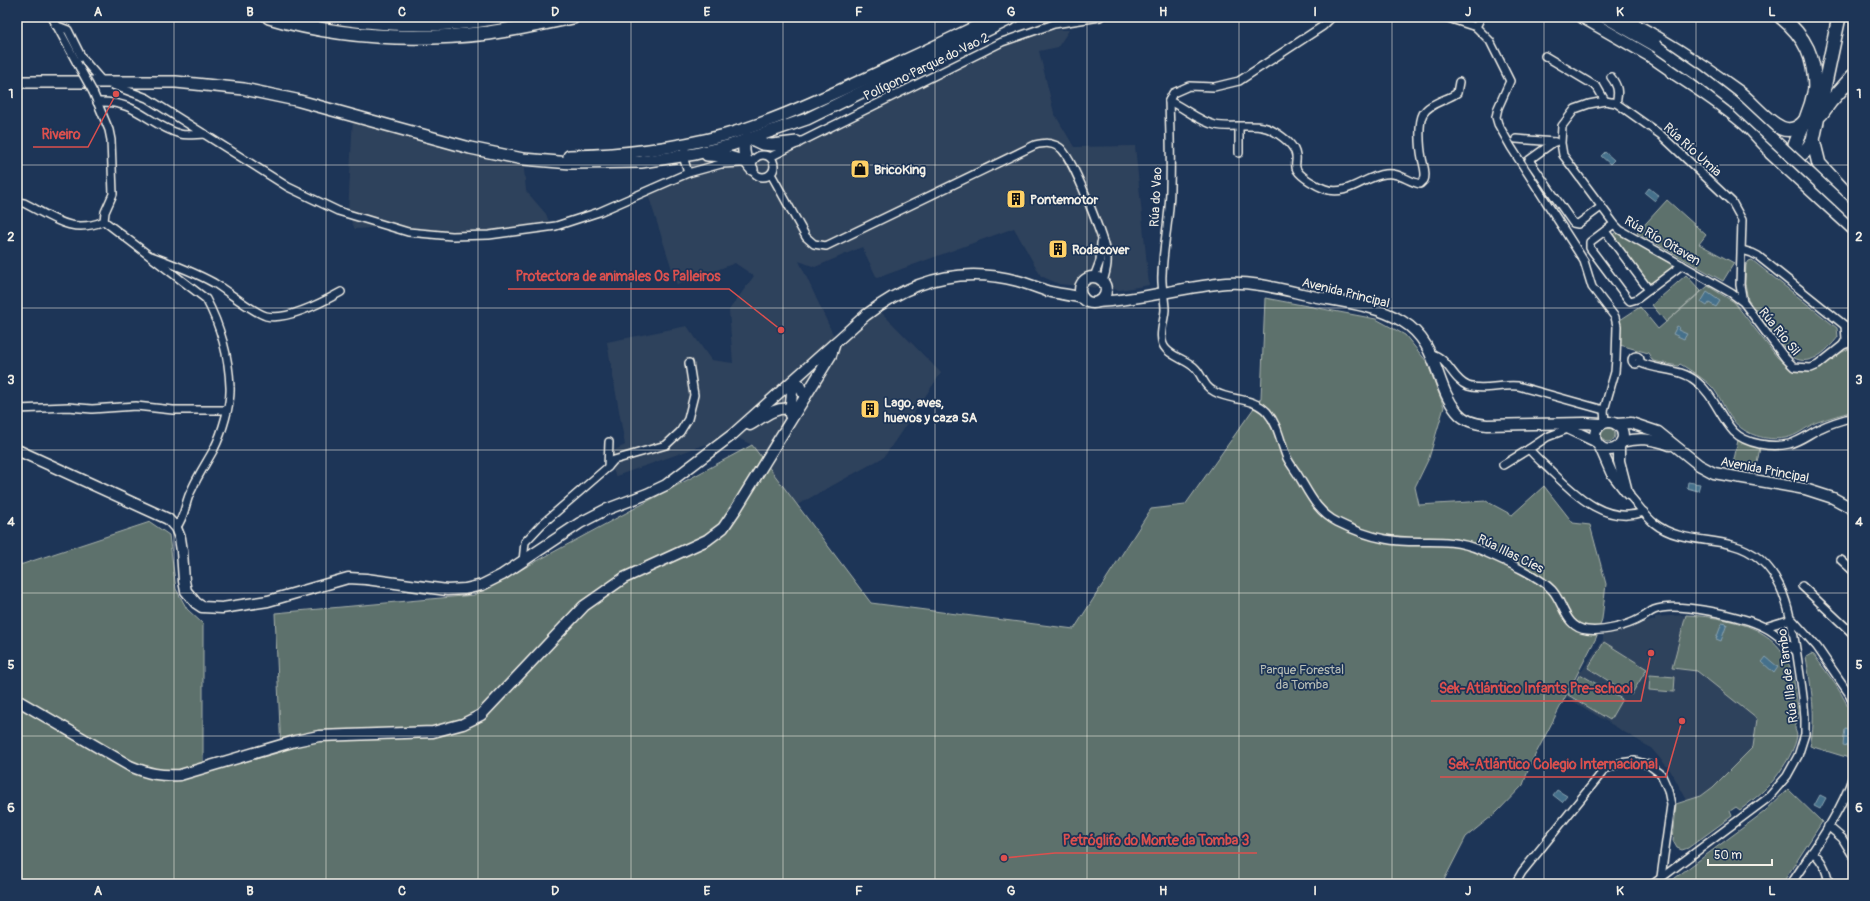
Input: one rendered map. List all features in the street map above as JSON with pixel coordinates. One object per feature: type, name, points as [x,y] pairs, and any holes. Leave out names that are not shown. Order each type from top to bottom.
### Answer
[{"type":"highway","points":[[269,17],[339,32],[386,36],[443,37],[513,29],[573,17]]},
{"type":"highway","points":[[334,17],[373,22],[413,24],[499,17]]},
{"type":"highway","points":[[1619,17],[1663,41],[1703,67],[1741,94],[1780,128],[1793,129],[1811,121]]},
{"type":"highway","points":[[1781,17],[1791,25],[1809,50],[1815,73],[1815,90]]},
{"type":"highway","points":[[1811,121],[1833,21]]},
{"type":"highway","points":[[1833,21],[1815,90],[1811,121],[1813,140],[1819,164],[1853,201]]},
{"type":"highway","points":[[1672,71],[1714,98],[1747,124],[1778,154],[1786,157],[1794,157],[1806,152],[1813,140]]},
{"type":"highway","points":[[1820,197],[1799,173],[1796,167],[1794,157],[1795,142],[1811,121],[1853,76]]},
{"type":"main road","points":[[748,165],[744,144],[760,132],[809,113],[852,90],[971,34],[989,24],[997,17]]},
{"type":"main road","points":[[17,75],[98,77],[188,76],[227,79],[285,90],[442,134],[526,152],[565,156],[601,155],[687,144],[726,135],[787,113],[935,47],[997,17]]},
{"type":"main road","points":[[17,82],[98,77],[244,88],[296,100],[470,148],[523,159],[604,164],[641,162],[688,154],[751,138],[807,119],[1014,17]]},
{"type":"main road","points":[[1582,17],[1650,56],[1672,71],[1751,135],[1853,229]]},
{"type":"main road","points":[[1605,17],[1656,46],[1698,75],[1733,102],[1853,214]]},
{"type":"main road","points":[[751,138],[762,144],[772,145],[797,142]]},
{"type":"main road","points":[[651,148],[688,154],[726,156],[748,165]]},
{"type":"street","points":[[52,17],[55,25],[93,92],[112,140],[113,194],[105,212],[104,222]]},
{"type":"street","name":"Polígono Parque do Vao 2","points":[[770,156],[1002,42],[1054,24],[1100,17]]},
{"type":"street","points":[[1332,17],[1323,26],[1239,81],[1214,87],[1188,86],[1173,93],[1169,101],[1182,107],[1192,115],[1214,125],[1265,128],[1273,131],[1290,144],[1295,152],[1295,164],[1298,172],[1325,189],[1340,191],[1385,174],[1400,174],[1420,184],[1424,180],[1425,176],[1421,152],[1420,120],[1428,108],[1450,98],[1457,93],[1459,82]]},
{"type":"street","points":[[1445,17],[1476,27],[1490,41],[1510,81],[1498,108],[1496,117],[1498,124],[1510,147],[1584,261],[1592,287],[1614,317],[1617,326],[1615,372],[1604,410],[1603,423],[1596,430],[1597,444],[1612,472],[1628,494]]},
{"type":"street","points":[[1476,27],[1481,17]]},
{"type":"street","points":[[55,25],[68,30],[82,58],[98,77],[147,98],[288,186],[338,211],[408,232],[446,236],[489,235],[556,226],[599,212],[688,173],[721,164],[748,165],[756,156],[763,154],[770,156],[774,163],[771,174]]},
{"type":"street","points":[[1545,56],[1597,87],[1605,101]]},
{"type":"street","points":[[1611,77],[1616,84],[1618,94],[1616,103]]},
{"type":"street","name":"Rúa do Vao","points":[[1169,101],[1170,190],[1161,279],[1164,323],[1161,340],[1164,347],[1174,356],[1196,369],[1206,386],[1211,390],[1217,394],[1252,403],[1266,411],[1278,429],[1287,459],[1298,475]]},
{"type":"street","name":"Rúa Río Umia","points":[[1557,142],[1562,126],[1575,109],[1589,104],[1605,101],[1616,103],[1661,135],[1732,202],[1742,220],[1740,285],[1743,302]]},
{"type":"street","points":[[97,102],[115,102],[126,105],[161,125],[181,134],[206,134]]},
{"type":"street","points":[[1239,126],[1239,153]]},
{"type":"street","points":[[1516,139],[1557,142]]},
{"type":"street","points":[[771,174],[806,237],[814,244],[826,246],[1035,145],[1048,142],[1060,147],[1070,159],[1088,202],[1107,257],[1107,269],[1098,279],[1085,280],[1080,287],[1056,293]]},
{"type":"street","points":[[1557,142],[1528,160],[1573,223],[1578,224],[1601,207]]},
{"type":"street","name":"Rúa Río Oitaven","points":[[1557,142],[1567,162],[1620,230],[1731,293],[1743,302]]},
{"type":"street","points":[[688,154],[688,173]]},
{"type":"street","points":[[748,165],[760,177],[771,174]]},
{"type":"street","points":[[17,202],[24,203],[65,225],[76,227],[95,225],[104,222]]},
{"type":"street","points":[[104,222],[206,299],[215,316],[226,360],[230,388],[227,410],[214,448],[190,491],[183,517],[176,528]]},
{"type":"street","points":[[1614,224],[1590,242],[1590,248],[1630,301],[1637,299],[1682,265]]},
{"type":"street","points":[[1605,231],[1649,290]]},
{"type":"street","points":[[1742,250],[1758,256],[1853,332]]},
{"type":"street","points":[[145,254],[180,266],[214,283],[265,316],[277,316],[313,307],[341,292]]},
{"type":"street","points":[[17,450],[168,519],[176,528],[182,551],[186,591],[196,603],[202,607],[210,608],[268,600],[348,578],[448,590],[465,589],[482,585],[502,575],[580,523],[604,510],[647,494],[666,484],[732,435],[866,314],[886,299],[909,288],[929,281],[961,276],[996,277],[1018,281],[1056,293],[1097,302],[1101,300],[1105,293],[1105,287],[1098,279]]},
{"type":"street","name":"Avenida Principal","points":[[1097,302],[1120,300],[1215,284],[1240,283],[1259,285],[1365,307],[1383,312],[1403,321],[1418,334],[1431,354],[1450,402],[1457,413],[1467,420],[1476,424],[1487,425],[1603,423]]},
{"type":"street","points":[[1080,287],[1083,298]]},
{"type":"street","points":[[1105,293],[1120,300]]},
{"type":"street","name":"Rúa Río Sil","points":[[1743,302],[1785,358],[1794,367],[1811,368],[1818,365],[1843,345],[1853,342]]},
{"type":"street","points":[[1843,345],[1846,339],[1845,326]]},
{"type":"street","points":[[17,700],[130,766],[147,773],[162,776],[180,775],[295,741],[319,736],[433,732],[463,724],[481,715],[584,606],[604,590],[624,578],[707,540],[723,528],[831,355],[836,341]]},
{"type":"street","points":[[1431,354],[1436,355],[1444,361],[1460,381],[1468,386],[1518,386],[1604,410]]},
{"type":"street","points":[[1639,362],[1646,366],[1673,371],[1695,380],[1714,400],[1724,421],[1735,433],[1744,439],[1755,443],[1772,445],[1788,444],[1802,439],[1821,428],[1853,417]]},
{"type":"street","points":[[523,561],[525,542],[541,525],[608,467],[614,460],[666,444],[680,432],[688,419],[694,395],[689,363]]},
{"type":"street","points":[[793,381],[799,385],[805,398]]},
{"type":"street","points":[[788,423],[793,381]]},
{"type":"street","points":[[17,409],[68,406],[92,409],[136,406],[173,410],[227,410]]},
{"type":"street","points":[[732,435],[773,411],[784,408],[790,409]]},
{"type":"street","points":[[1603,423],[1616,424],[1622,431],[1620,444],[1621,475],[1628,494]]},
{"type":"street","name":"Avenida Principal","points":[[1616,424],[1631,423],[1658,432],[1698,466],[1714,473],[1805,489],[1833,498],[1853,509]]},
{"type":"street","points":[[1558,424],[1570,428],[1607,450],[1632,439],[1647,439],[1676,447]]},
{"type":"street","points":[[1503,465],[1540,442],[1570,428]]},
{"type":"street","points":[[608,467],[609,442]]},
{"type":"street","points":[[1529,449],[1565,485],[1589,505],[1612,514],[1632,516],[1644,512]]},
{"type":"street","name":"Rúa Illas Cíes","points":[[1298,475],[1309,495],[1323,513],[1336,522],[1367,535],[1386,540],[1451,541],[1463,544],[1482,551],[1543,582],[1554,592],[1570,622],[1579,629],[1589,631],[1606,629],[1644,618],[1651,611],[1658,609],[1682,608],[1736,616],[1764,627],[1796,651]]},
{"type":"street","name":"Rúa Illa de Tambo","points":[[1628,494],[1654,523],[1666,531],[1680,536],[1733,545],[1749,551],[1765,563],[1784,592],[1792,619],[1804,701],[1805,734],[1798,756],[1787,776],[1768,798],[1653,884]]},
{"type":"street","points":[[1841,560],[1853,571]]},
{"type":"street","points":[[1802,586],[1853,634]]},
{"type":"street","points":[[1764,627],[1792,619],[1817,647],[1852,698]]},
{"type":"street","points":[[1515,884],[1522,872],[1605,769],[1620,763],[1635,761],[1649,765],[1660,774],[1668,790],[1671,805],[1661,877]]},
{"type":"street","points":[[1791,884],[1828,826],[1848,790],[1853,776]]},
{"type":"street","points":[[1828,826],[1842,838],[1853,856]]},
{"type":"street","points":[[1812,852],[1818,856],[1823,864],[1829,884]]},
{"type":"shaded area","points":[[1036,30],[1069,30],[1058,47],[1039,51],[1054,113],[1074,147],[1135,146],[1149,285],[1120,290],[1059,284],[1041,276],[1014,228],[877,278],[862,247],[815,267],[799,261],[836,341],[876,307],[941,373],[884,457],[797,505],[752,445],[732,435],[616,476],[605,455],[625,445],[607,342],[687,326],[711,360],[733,363],[729,310],[754,276],[735,263],[677,285],[647,191],[688,173],[683,156],[747,164]]},
{"type":"shaded area","points":[[353,116],[523,159],[526,191],[546,214],[551,227],[495,235],[439,235],[386,227],[355,229],[348,214]]},
{"type":"shaded area","points":[[1605,152],[1614,160],[1610,164],[1601,156]]},
{"type":"shaded area","points":[[1649,188],[1659,196],[1655,201],[1645,193]]},
{"type":"shaded area","points":[[1707,292],[1720,301],[1716,307],[1709,303],[1707,306],[1701,302]]},
{"type":"shaded area","points":[[1677,326],[1679,327],[1678,330],[1687,334],[1684,339],[1673,334]]},
{"type":"shaded area","points":[[1688,482],[1700,484],[1698,491],[1687,488]]},
{"type":"shaded area","points":[[1686,615],[1673,668],[1697,671],[1757,718],[1753,747],[1713,787],[1701,796],[1687,800],[1670,770],[1651,748],[1566,697],[1580,671],[1582,671],[1603,640],[1603,634],[1655,620],[1655,617]]},
{"type":"shaded area","points":[[1722,623],[1727,624],[1721,641],[1716,639]]},
{"type":"shaded area","points":[[1766,657],[1778,667],[1774,673],[1762,662]]},
{"type":"shaded area","points":[[1845,729],[1851,730],[1848,746],[1843,745]]},
{"type":"shaded area","points":[[1557,790],[1567,796],[1562,802],[1553,795]]},
{"type":"shaded area","points":[[1820,795],[1826,798],[1820,809],[1814,806]]},
{"type":"green space","points":[[1667,200],[1706,235],[1699,244],[1734,263],[1723,281],[1637,233]]},
{"type":"green space","points":[[1616,232],[1671,264],[1672,268],[1651,283],[1646,281],[1613,237],[1612,235]]},
{"type":"green space","points":[[1752,260],[1837,328],[1838,337],[1823,353],[1810,360],[1797,359],[1790,355],[1748,300],[1745,283],[1746,265]]},
{"type":"green space","points":[[1686,275],[1701,291],[1666,322],[1652,305]]},
{"type":"green space","points":[[1708,286],[1734,302],[1777,357],[1793,371],[1811,372],[1840,353],[1853,347],[1853,411],[1815,423],[1789,437],[1771,439],[1756,436],[1743,430],[1738,425],[1730,416],[1712,387],[1692,371],[1680,364],[1678,366],[1653,361],[1648,353],[1620,345],[1620,320],[1640,307],[1658,329]]},
{"type":"green space","name":"Parque Forestal da Tomba","points":[[1265,298],[1376,319],[1405,335],[1427,362],[1444,407],[1429,458],[1415,487],[1419,505],[1486,501],[1512,515],[1544,486],[1573,523],[1590,525],[1606,584],[1602,619],[1596,638],[1530,765],[1523,785],[1497,812],[1466,837],[1442,884],[17,884],[17,565],[150,522],[169,535],[176,589],[187,609],[203,624],[203,773],[281,752],[275,613],[474,595],[752,445],[871,603],[1074,629],[1151,509],[1185,505],[1261,398]]},
{"type":"green space","points":[[1605,428],[1611,428],[1615,432],[1615,438],[1611,442],[1605,442],[1601,438],[1601,432]]},
{"type":"green space","points":[[1738,440],[1760,448],[1755,473],[1732,469]]},
{"type":"green space","points":[[1686,615],[1716,618],[1738,623],[1757,630],[1773,641],[1780,648],[1789,664],[1794,682],[1799,715],[1795,727],[1797,736],[1790,756],[1769,785],[1740,810],[1736,807],[1730,811],[1732,816],[1688,848],[1682,850],[1677,848],[1673,841],[1676,804],[1701,796],[1713,787],[1753,747],[1757,719],[1697,671],[1672,668]]},
{"type":"green space","points":[[1604,642],[1647,669],[1631,695],[1588,668]]},
{"type":"green space","points":[[1811,654],[1814,655],[1836,686],[1850,711],[1853,735],[1849,758],[1810,746],[1813,713],[1806,657]]},
{"type":"green space","points":[[1580,674],[1622,699],[1610,720],[1568,695]]},
{"type":"green space","points":[[1650,675],[1675,677],[1674,692],[1649,690]]},
{"type":"green space","points":[[1788,789],[1822,822],[1782,884],[1667,884],[1764,812]]},
{"type":"place","name":"Riveiro","points":[[116,94]]},
{"type":"place","name":"BricoKing","points":[[860,169]]},
{"type":"place","name":"Pontemotor","points":[[1016,199]]},
{"type":"place","name":"Rodacover","points":[[1058,249]]},
{"type":"place","name":"Protectora de animales Os Palleiros","points":[[781,330]]},
{"type":"place","name":"Lago, aves, huevos y caza SA","points":[[870,409]]},
{"type":"place","name":"Sek-Atlántico Infants Pre-school","points":[[1651,653]]},
{"type":"place","name":"Sek-Atlántico Colegio Internacional","points":[[1682,721]]},
{"type":"place","name":"Petróglifo do Monte da Tomba 3","points":[[1004,858]]}]
